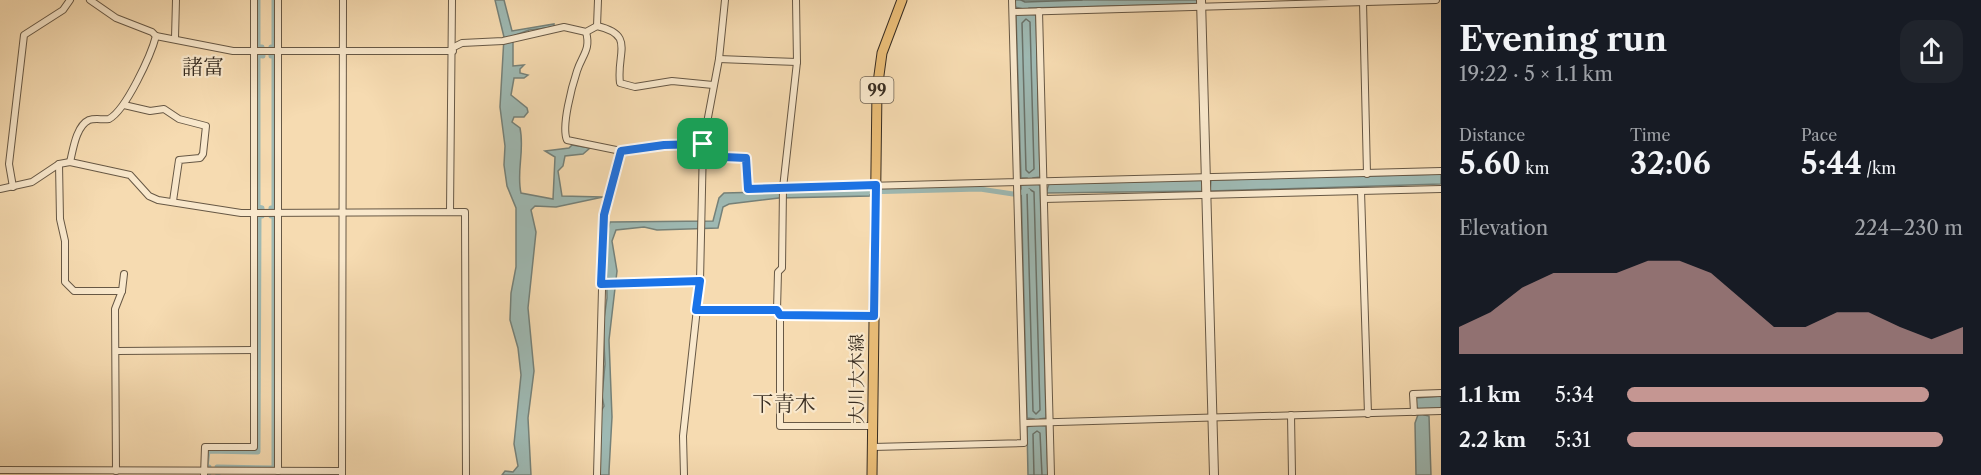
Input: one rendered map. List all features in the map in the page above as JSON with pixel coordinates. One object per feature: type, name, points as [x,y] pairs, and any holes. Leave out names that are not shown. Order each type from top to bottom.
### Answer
[{"type":"main road","name":"大川大木線","points":[[873,475],[877,90],[882,53],[902,0]]},
{"type":"street","points":[[13,187],[9,164],[24,35],[63,10],[70,0]]},
{"type":"street","points":[[90,0],[116,18],[152,32],[156,36],[175,38],[213,49],[256,52],[453,49],[462,43],[503,41],[564,27],[586,32],[597,26],[618,33],[623,40],[620,83],[635,87],[672,81],[713,85]]},
{"type":"street","points":[[175,38],[176,0]]},
{"type":"street","points":[[205,471],[205,447],[254,447],[257,212],[254,0]]},
{"type":"street","points":[[278,0],[274,212],[278,471]]},
{"type":"street","points":[[0,470],[126,473],[278,471],[342,473],[343,0]]},
{"type":"street","points":[[450,212],[452,0]]},
{"type":"street","points":[[597,26],[598,0]]},
{"type":"street","points":[[684,475],[683,436],[700,281],[703,144],[719,59],[725,0]]},
{"type":"street","points":[[796,0],[797,62],[783,188],[782,268],[778,272],[780,426],[873,426]]},
{"type":"street","points":[[873,447],[1024,443],[1012,0]]},
{"type":"street","points":[[1014,12],[1201,3],[1436,0]]},
{"type":"street","points":[[1363,2],[1367,174]]},
{"type":"street","points":[[1201,3],[1214,475]]},
{"type":"street","points":[[1037,11],[1051,475]]},
{"type":"street","points":[[586,32],[588,49],[577,69],[565,136],[570,142],[621,151],[664,145],[703,144]]},
{"type":"street","points":[[70,162],[85,123],[91,119],[109,119],[124,105],[152,52],[156,36]]},
{"type":"street","points":[[719,59],[797,62]]},
{"type":"street","points":[[124,105],[150,111],[164,109],[179,119],[206,126],[203,154],[200,158],[179,160],[173,201]]},
{"type":"street","points":[[597,475],[604,215],[621,151]]},
{"type":"street","points":[[703,156],[744,157],[747,164],[748,189],[1441,171]]},
{"type":"street","points":[[0,189],[42,177],[59,164],[70,162],[130,175],[149,196],[229,212],[465,213],[466,475]]},
{"type":"street","points":[[59,164],[60,219],[65,241],[65,282],[74,291],[122,291]]},
{"type":"street","points":[[1044,197],[1441,189]]},
{"type":"street","points":[[1361,190],[1368,414]]},
{"type":"street","points":[[116,471],[115,309],[122,291],[124,274]]},
{"type":"street","points":[[602,284],[700,281]]},
{"type":"street","points":[[696,310],[874,316]]},
{"type":"street","points":[[117,351],[254,350]]},
{"type":"street","points":[[1415,412],[1413,394],[1441,393]]},
{"type":"street","points":[[1024,423],[1441,411]]},
{"type":"street","points":[[1291,415],[1292,475]]},
{"type":"water","points":[[495,0],[504,0],[512,31],[554,24],[554,27],[529,30],[513,36],[513,66],[524,65],[520,73],[528,75],[524,78],[514,78],[511,95],[527,108],[528,112],[524,117],[514,117],[512,122],[520,128],[521,193],[553,199],[555,157],[545,151],[569,148],[572,145],[590,148],[583,154],[565,156],[563,166],[558,171],[562,196],[603,197],[556,207],[535,206],[531,210],[536,232],[528,308],[534,371],[528,418],[531,475],[502,475],[505,471],[513,472],[518,466],[514,444],[521,375],[518,348],[510,320],[511,293],[516,267],[516,208],[507,186],[504,165],[505,146],[500,107],[504,37]]},
{"type":"water","points":[[1015,0],[1198,0],[1197,4],[1029,8],[1029,14],[1036,15],[1040,177],[1033,178],[1033,183],[1040,185],[1046,418],[1040,419],[1039,425],[1046,426],[1048,475],[1028,475],[1027,427],[1034,425],[1034,419],[1027,418],[1021,185],[1027,184],[1027,178],[1021,178],[1016,15],[1023,9],[1015,7]]},
{"type":"water","points":[[1441,174],[1441,184],[1210,191],[1211,180]]},
{"type":"water","points":[[1203,180],[1202,191],[1046,193],[1049,184]]},
{"type":"water","points":[[869,189],[870,196],[779,198],[729,204],[723,207],[718,228],[657,230],[644,227],[616,230],[612,241],[617,271],[609,340],[612,417],[609,475],[600,475],[600,413],[604,406],[602,396],[605,364],[603,326],[607,298],[606,237],[610,222],[713,221],[719,198],[724,193]]},
{"type":"water","points":[[1441,396],[1441,408],[1424,409],[1424,415],[1429,416],[1431,475],[1416,475],[1415,423],[1420,409],[1416,408],[1416,398]]},
{"type":"waterway","points":[[209,473],[209,467],[206,467],[208,451],[258,452],[259,216],[262,216],[262,208],[258,207],[258,55],[263,56],[262,47],[258,47],[258,0]]},
{"type":"waterway","points":[[218,475],[217,467],[274,468],[274,216],[271,216],[271,208],[274,208],[274,56],[271,56],[271,47],[274,48],[274,0]]},
{"type":"waterway","points":[[864,192],[980,189],[1013,194],[1028,191]]},
{"type":"district","name":"諸富","points":[[203,67]]},
{"type":"district","name":"下青木","points":[[784,404]]},
{"type":"route","points":[[675,144],[703,144],[703,156],[746,158],[748,189],[876,185],[874,316],[780,315],[777,310],[696,310],[700,281],[601,284],[604,215],[617,174],[621,151],[675,144]]}]
